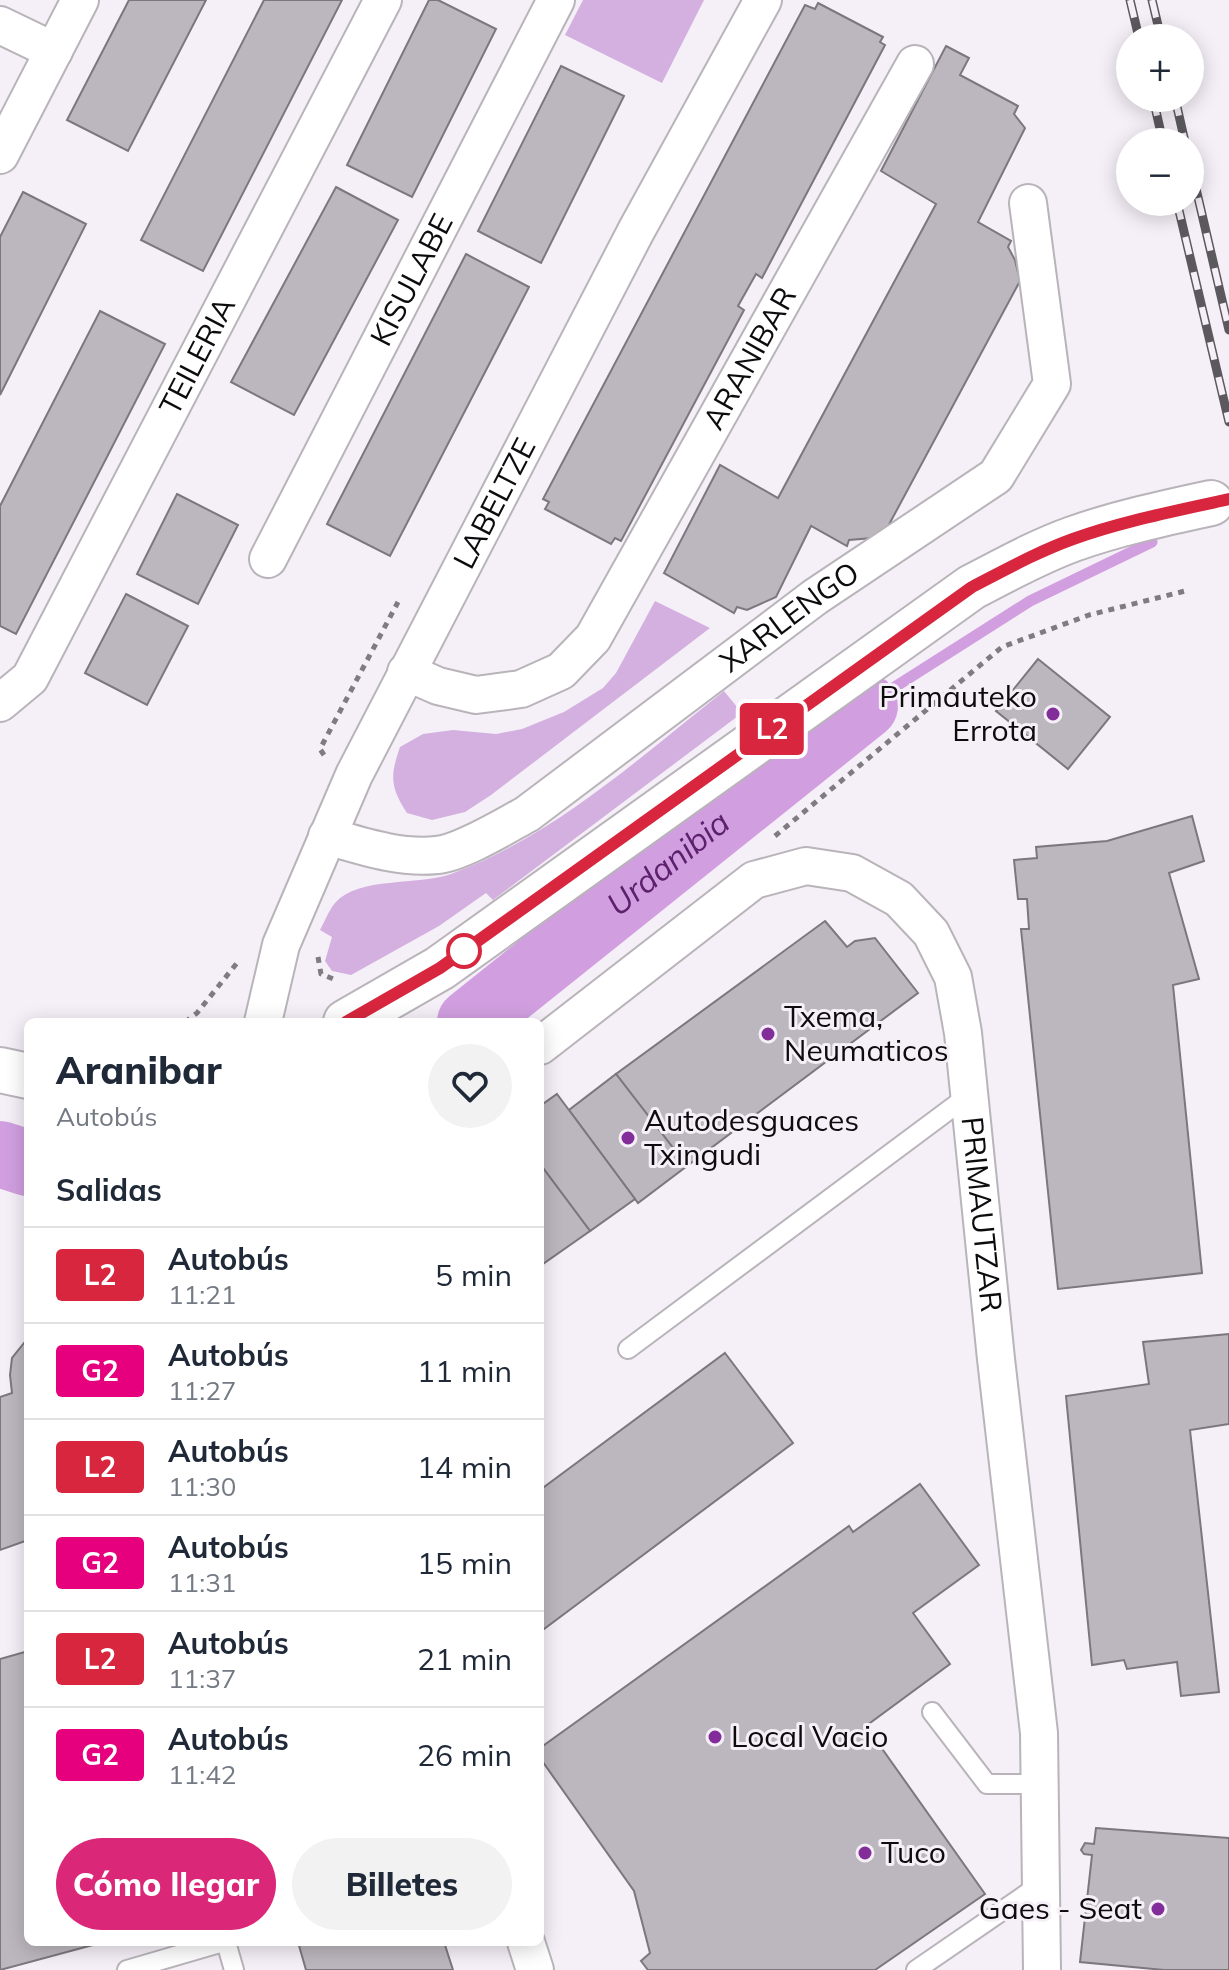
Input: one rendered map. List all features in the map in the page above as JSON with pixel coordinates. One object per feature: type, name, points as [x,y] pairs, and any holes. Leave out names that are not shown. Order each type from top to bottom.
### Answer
[{"type":"main road","points":[[353,1018],[440,968],[972,587],[1022,560],[1071,540],[1121,523],[1211,503]]},
{"type":"main road","points":[[0,1070],[24,1075]]},
{"type":"street","points":[[0,155],[80,0]]},
{"type":"street","name":"TEILERIA","points":[[0,703],[30,678],[383,0]]},
{"type":"street","name":"KISULABE","points":[[268,559],[556,0]]},
{"type":"street","name":"LABELTZE","points":[[264,1018],[281,945],[354,775],[636,231],[763,0]]},
{"type":"street","points":[[0,25],[54,51]]},
{"type":"street","name":"ARANIBAR","points":[[406,672],[438,686],[476,695],[521,689],[561,671],[593,638],[915,64]]},
{"type":"street","name":"XARLENGO","points":[[327,836],[394,854],[439,855],[527,814],[815,597],[996,476],[1052,384],[1028,203]]},
{"type":"street","name":"PRIMAUTZAR","points":[[544,1043],[754,880],[806,866],[852,873],[899,899],[931,933],[953,977],[963,1033],[1039,1733],[1042,1970]]},
{"type":"street","points":[[527,1946],[535,1970]]},
{"type":"lane","points":[[628,1349],[969,1095]]},
{"type":"lane","points":[[932,1712],[987,1784],[1040,1784]]},
{"type":"lane","points":[[916,1970],[1041,1884]]},
{"type":"lane","points":[[127,1970],[210,1946]]},
{"type":"lane","points":[[225,1946],[234,1970]]},
{"type":"path","points":[[768,841],[1002,647],[1089,615],[1185,591]]},
{"type":"shaded area","points":[[583,0],[704,0],[662,83],[565,35]]},
{"type":"shaded area","points":[[655,601],[710,628],[465,812],[432,820],[407,813],[393,781],[400,747],[423,734],[453,730],[496,734],[522,729],[564,712],[603,688],[616,673]]},
{"type":"shaded area","points":[[724,691],[742,713],[493,900],[486,893],[439,926],[351,975],[332,971],[325,961],[332,937],[320,930],[335,903],[346,894],[374,885],[438,878],[489,858],[525,839],[594,793]]},
{"type":"building","points":[[129,0],[206,0],[128,151],[67,120]]},
{"type":"building","points":[[264,0],[342,0],[203,271],[141,240]]},
{"type":"building","points":[[429,0],[438,0],[496,29],[412,197],[347,165]]},
{"type":"building","points":[[818,3],[883,37],[880,42],[885,45],[762,278],[756,274],[738,306],[744,310],[621,541],[615,538],[611,544],[545,509],[549,502],[543,499],[805,5],[815,9]]},
{"type":"building","points":[[946,46],[969,58],[960,75],[1018,106],[1014,114],[1025,128],[978,222],[1011,241],[1008,247],[1020,281],[885,532],[873,538],[849,540],[847,546],[811,526],[776,597],[747,610],[737,607],[734,613],[664,573],[720,465],[778,498],[936,204],[881,171]]},
{"type":"building","points":[[561,66],[624,96],[541,263],[478,231]]},
{"type":"building","points":[[336,187],[398,220],[294,415],[231,382]]},
{"type":"building","points":[[23,192],[86,224],[0,395],[0,237]]},
{"type":"building","points":[[466,254],[529,287],[390,556],[327,524]]},
{"type":"building","points":[[100,311],[165,344],[16,634],[0,626],[0,506]]},
{"type":"building","points":[[177,494],[238,525],[198,604],[137,574]]},
{"type":"building","points":[[126,594],[188,626],[147,705],[85,673]]},
{"type":"building","name":"Primauteko Errota","points":[[1038,659],[1110,717],[1068,769],[996,711]]},
{"type":"building","points":[[1192,816],[1204,861],[1169,873],[1199,979],[1173,985],[1202,1273],[1058,1289],[1021,929],[1029,929],[1027,899],[1018,899],[1014,860],[1037,858],[1036,847],[1107,841]]},
{"type":"building","name":"Txema, Neumaticos","points":[[825,921],[847,947],[855,941],[875,938],[918,993],[687,1166],[616,1074]]},
{"type":"building","name":"Autodesguaces Txingudi","points":[[616,1074],[687,1166],[638,1203],[569,1110]]},
{"type":"building","points":[[557,1094],[635,1199],[590,1231],[544,1169],[544,1103]]},
{"type":"building","points":[[544,1169],[590,1231],[544,1263]]},
{"type":"building","points":[[1229,1334],[1229,1424],[1190,1430],[1219,1692],[1181,1696],[1177,1662],[1127,1669],[1124,1660],[1092,1665],[1066,1396],[1149,1384],[1143,1342]]},
{"type":"building","points":[[24,1343],[24,1541],[0,1550],[0,1397],[12,1393],[12,1358]]},
{"type":"building","points":[[725,1353],[793,1443],[544,1629],[544,1487]]},
{"type":"building","name":"Local Vacio","points":[[920,1484],[979,1565],[913,1613],[950,1664],[866,1726],[985,1894],[875,1970],[648,1970],[641,1961],[650,1953],[634,1891],[544,1764],[544,1745],[849,1526],[853,1532]]},
{"type":"building","points":[[24,1652],[24,1946],[89,1946],[0,1970],[0,1659]]},
{"type":"building","name":"Gaes - Seat","points":[[1096,1828],[1229,1838],[1229,1970],[1164,1970],[1080,1962],[1092,1855],[1084,1854],[1081,1850],[1085,1843],[1094,1844]]},
{"type":"building","points":[[299,1946],[445,1946],[453,1970],[306,1970]]},
{"type":"waterway","points":[[865,706],[1030,601],[1152,542]]},
{"type":"waterway","name":"Urdanibia","points":[[475,1018],[865,706]]},
{"type":"waterway","name":"Urdanibia","points":[[0,1154],[24,1162]]},
{"type":"railway","points":[[1130,0],[1136,24]]},
{"type":"railway","points":[[1152,0],[1158,24]]},
{"type":"railway","points":[[1156,112],[1160,128]]},
{"type":"railway","points":[[1178,112],[1182,128]]},
{"type":"railway","points":[[1180,216],[1229,422]]},
{"type":"railway","points":[[1202,216],[1229,330]]},
{"type":"bus line","name":"L2","points":[[353,1018],[440,968],[972,587],[1022,560],[1071,540],[1121,523],[1229,499]]},
{"type":"place","name":"Primauteko Errota","points":[[1053,714]]},
{"type":"place","name":"Txema, Neumaticos","points":[[768,1034]]},
{"type":"place","name":"Autodesguaces Txingudi","points":[[628,1138]]},
{"type":"place","name":"Local Vacio","points":[[715,1737]]},
{"type":"place","name":"Tuco","points":[[865,1853]]},
{"type":"place","name":"Gaes - Seat","points":[[1158,1909]]}]
